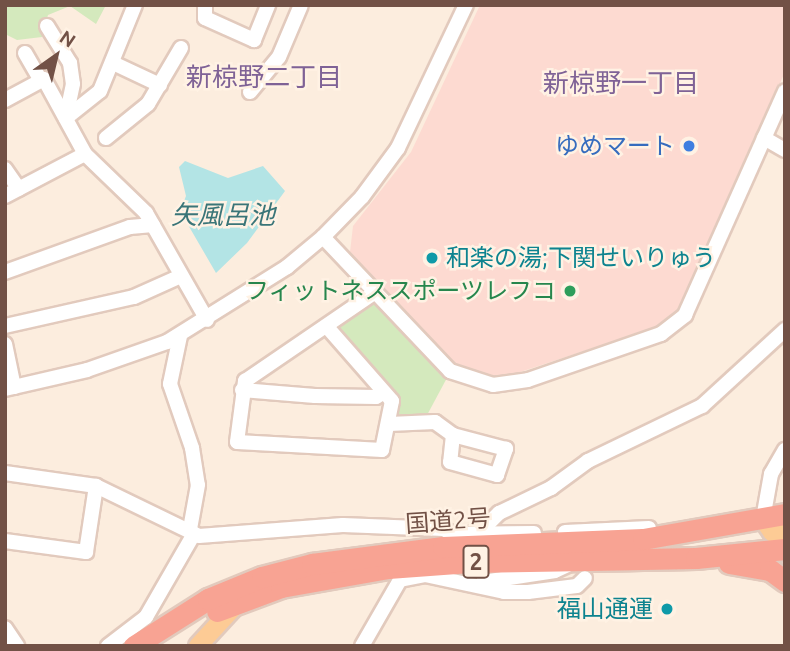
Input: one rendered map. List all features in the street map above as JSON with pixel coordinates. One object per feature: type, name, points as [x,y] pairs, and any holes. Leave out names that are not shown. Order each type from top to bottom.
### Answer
[{"type":"highway","name":"国道2号","points":[[134,646],[208,599],[262,577],[312,564],[443,547],[643,539],[775,513]]},
{"type":"highway","name":"国道2号","points":[[157,646],[199,620],[258,595],[314,580],[388,568],[583,569],[785,549]]},
{"type":"highway","points":[[696,558],[760,567],[785,581]]},
{"type":"main road","points":[[775,513],[772,532],[785,533]]},
{"type":"main road","points":[[198,646],[219,619],[258,595]]},
{"type":"street","points":[[66,118],[100,91],[135,5]]},
{"type":"street","points":[[205,5],[205,18],[254,40],[268,5]]},
{"type":"street","points":[[250,92],[279,57],[301,5]]},
{"type":"street","points":[[5,344],[10,388],[99,367],[180,336],[207,320],[323,237],[362,197],[398,148],[465,6]]},
{"type":"street","points":[[47,26],[70,63],[73,84],[66,118]]},
{"type":"street","points":[[106,138],[138,115],[160,85],[181,48]]},
{"type":"street","points":[[25,53],[41,81]]},
{"type":"street","points":[[113,63],[160,85]]},
{"type":"street","points":[[5,100],[44,79],[85,154],[139,203],[207,320]]},
{"type":"street","points":[[323,237],[436,362],[481,384],[528,380],[661,334],[690,306],[785,91]]},
{"type":"street","points":[[764,138],[783,144]]},
{"type":"street","points":[[5,169],[12,192],[85,154]]},
{"type":"street","points":[[5,272],[130,227],[153,225]]},
{"type":"street","points":[[5,326],[134,297],[181,276]]},
{"type":"street","points":[[328,328],[392,401],[382,450],[237,442],[245,381],[328,328],[374,293]]},
{"type":"street","points":[[478,534],[499,513],[551,488],[588,461],[702,406],[785,330]]},
{"type":"street","points":[[108,646],[146,617],[192,532],[198,485],[192,447],[170,384],[180,336]]},
{"type":"street","points":[[242,390],[315,396],[376,397],[384,392]]},
{"type":"street","points":[[389,424],[435,422],[453,435]]},
{"type":"street","points":[[5,472],[96,486],[192,532],[343,525],[478,534],[584,533],[643,529],[775,513],[771,474],[785,450]]},
{"type":"street","points":[[5,541],[86,552],[96,486]]},
{"type":"street","points":[[362,646],[400,580],[425,576],[504,592],[528,592],[577,586],[583,569],[555,571],[498,583],[458,581]]},
{"type":"street","points":[[5,628],[17,646]]},
{"type":"shaded area","points":[[480,5],[785,5],[785,72],[680,307],[657,327],[508,376],[482,375],[453,363],[350,252],[353,226],[411,152]]},
{"type":"green space","points":[[5,5],[106,5],[96,24],[70,6],[48,15],[42,37],[17,40],[5,34]]},
{"type":"green space","points":[[368,301],[377,304],[448,376],[426,417],[396,414],[338,332],[338,326]]},
{"type":"water","name":"矢風呂池","points":[[185,161],[228,178],[263,166],[285,191],[247,243],[216,273],[180,211],[186,196],[179,167]]},
{"type":"place","name":"ゆめマート","points":[[689,146]]},
{"type":"place","name":"和楽の湯;下関せいりゅう","points":[[432,258]]},
{"type":"place","name":"フィットネススポーツレフコ","points":[[570,291]]},
{"type":"place","name":"福山通運","points":[[667,609]]},
{"type":"district","name":"新椋野二丁目","points":[[264,77]]},
{"type":"district","name":"新椋野一丁目","points":[[621,83]]}]
